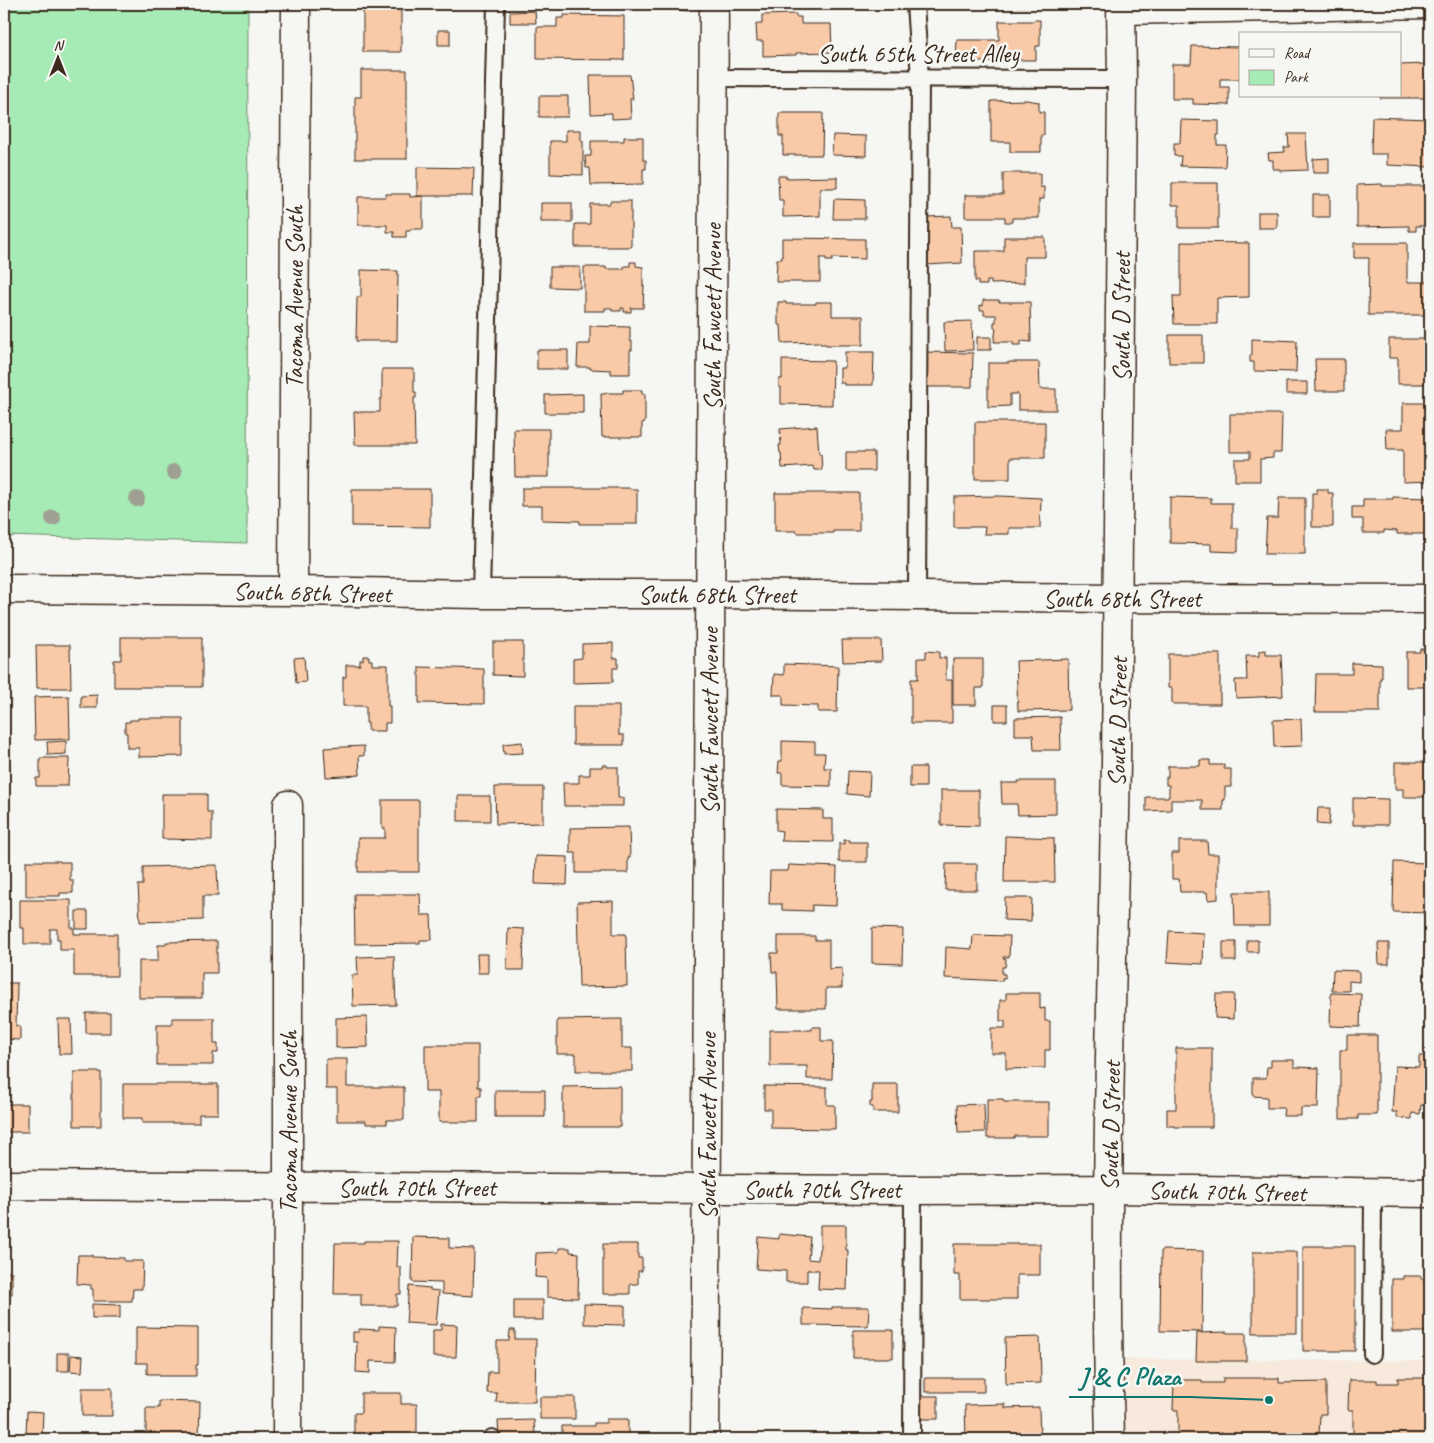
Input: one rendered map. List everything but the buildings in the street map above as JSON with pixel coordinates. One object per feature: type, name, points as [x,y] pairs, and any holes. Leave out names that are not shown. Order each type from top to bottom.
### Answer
[{"type":"street","name":"Tacoma Avenue South","points":[[292,591],[296,4]]},
{"type":"street","name":"South Fawcett Avenue","points":[[705,1439],[714,4]]},
{"type":"street","points":[[1121,7],[1430,4]]},
{"type":"street","name":"South D Street","points":[[1110,1439],[1108,1359],[1109,1189],[1119,598],[1121,7]]},
{"type":"street","name":"South 68th Street","points":[[4,589],[481,594],[1430,599]]},
{"type":"street","name":"Tacoma Avenue South","points":[[287,1439],[288,805]]},
{"type":"street","name":"South 70th Street","points":[[4,1185],[913,1190],[1109,1189],[1430,1193]]},
{"type":"lane","points":[[481,594],[496,4]]},
{"type":"lane","points":[[915,4],[920,78],[917,595]]},
{"type":"lane","name":"South 65th Street Alley","points":[[713,78],[1122,79]]},
{"type":"lane","points":[[912,1439],[913,1190]]},
{"type":"lane","points":[[1372,1354],[1373,1193]]},
{"type":"shaded area","points":[[1108,1359],[1430,1361],[1430,1439],[1110,1439]]},
{"type":"green space","points":[[4,4],[248,4],[247,543],[4,536]]},
{"type":"place","name":"J & C Plaza","points":[[1269,1400]]}]
